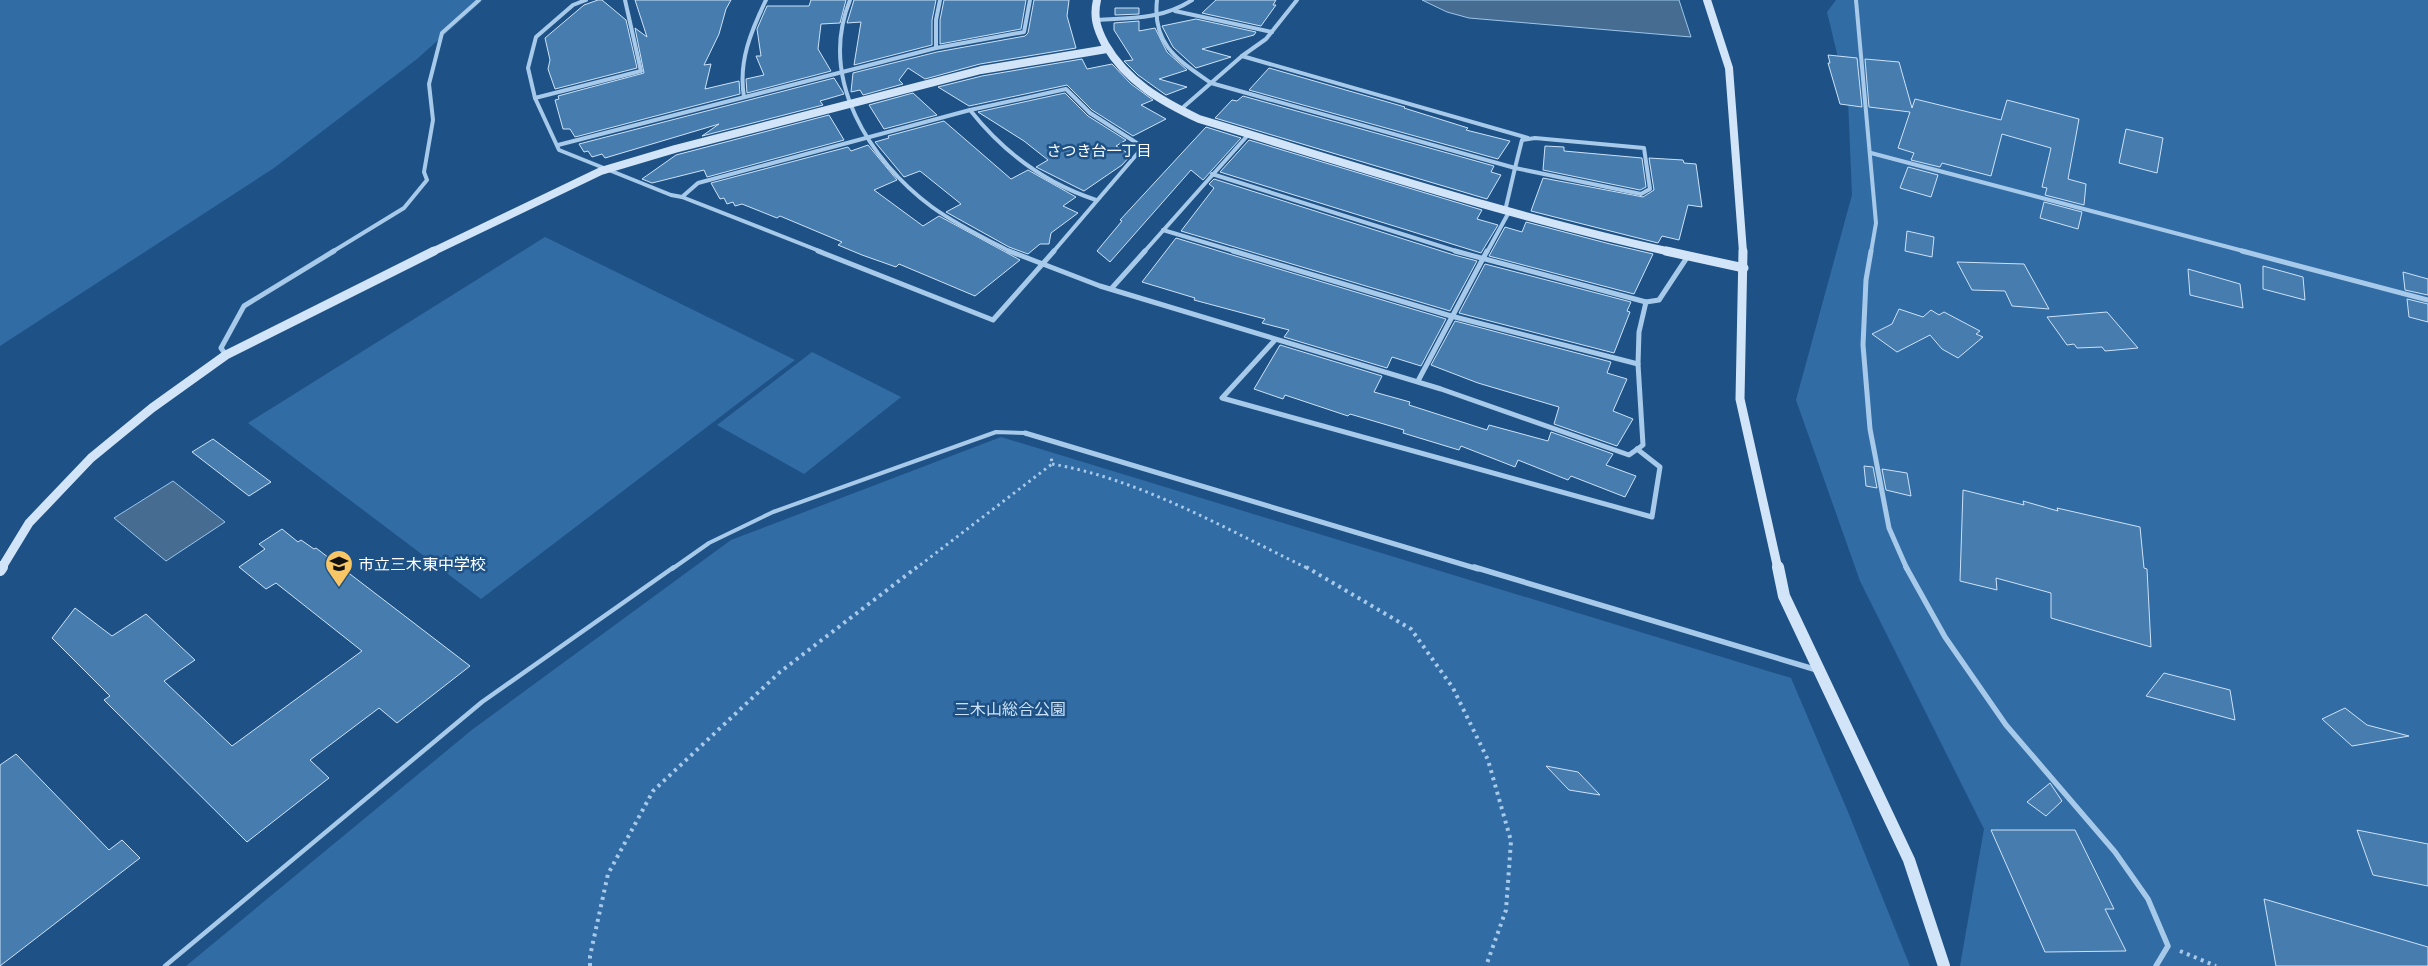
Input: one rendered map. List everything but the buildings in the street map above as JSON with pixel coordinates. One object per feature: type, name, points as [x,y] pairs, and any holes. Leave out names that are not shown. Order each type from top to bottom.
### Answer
[{"type":"street","points":[[226,355],[221,348],[244,306],[404,208],[427,180],[424,172],[433,120],[429,84],[442,33],[479,0]]},
{"type":"street","points":[[586,0],[573,5],[536,37],[528,68],[535,98],[559,150],[671,196],[682,197],[993,320],[1044,266],[1096,200],[1143,147],[1090,113],[1066,89],[970,110],[698,183],[682,197]]},
{"type":"street","points":[[535,98],[641,71],[625,0]]},
{"type":"street","points":[[744,98],[740,86],[750,34],[766,0]]},
{"type":"street","points":[[850,0],[845,11],[839,44],[847,103],[866,137],[884,163],[912,191],[952,220],[1009,251],[1044,266],[1275,340],[1418,381],[1629,455],[1643,445],[1638,364],[1639,332],[1646,302]]},
{"type":"street","points":[[936,48],[936,20],[940,0]]},
{"type":"street","points":[[558,145],[936,48],[1024,32],[1030,0]]},
{"type":"street","points":[[1096,0],[1093,20],[1112,60],[1134,81],[1161,101],[1199,120],[1588,234],[1744,268]]},
{"type":"street","points":[[1157,0],[1155,16],[1157,34],[1171,53],[1211,83],[1516,168],[1641,194],[1650,189],[1644,148],[1529,138],[1242,56]]},
{"type":"street","points":[[1093,20],[1155,16],[1175,11],[1192,0]]},
{"type":"street","points":[[1180,110],[1242,56],[1254,50],[1282,22],[1297,0]]},
{"type":"street","points":[[1707,0],[1729,68],[1744,268],[1740,399],[1784,596],[1909,860],[1944,966]]},
{"type":"street","points":[[1856,0],[1876,223],[1866,280],[1863,345],[1870,429],[1889,528],[1910,576],[1945,637],[2006,725],[2115,852],[2148,899],[2168,946],[2156,966]]},
{"type":"street","points":[[1175,11],[1272,32]]},
{"type":"street","points":[[0,570],[29,523],[91,458],[152,408],[226,355],[370,282],[607,169],[847,103],[980,70],[1107,49]]},
{"type":"street","points":[[970,110],[987,132],[1028,167],[1081,196],[1096,200]]},
{"type":"street","points":[[1111,289],[1248,135]]},
{"type":"street","points":[[1418,381],[1451,316],[1484,260],[1507,211],[1522,140],[1529,138]]},
{"type":"street","points":[[1871,153],[2428,300]]},
{"type":"street","points":[[1212,174],[1484,260],[1646,302],[1659,300],[1688,255]]},
{"type":"street","points":[[1163,230],[1451,316],[1638,364]]},
{"type":"street","points":[[1275,340],[1222,398],[1652,517],[1660,467],[1637,449]]},
{"type":"street","points":[[1025,433],[1821,672]]},
{"type":"lane","points":[[165,966],[482,702],[708,543],[773,512],[996,432],[1025,433]]},
{"type":"path","points":[[1050,440],[1052,464]]},
{"type":"path","points":[[590,966],[590,956],[608,874],[654,791],[780,672],[1052,464],[1070,467],[1117,481],[1179,507],[1320,574],[1411,629],[1453,688],[1488,760],[1512,841],[1506,910],[1486,966]]},
{"type":"path","points":[[2168,946],[2216,966]]},
{"type":"green space","points":[[0,0],[483,0],[417,59],[274,168],[0,346]]},
{"type":"green space","points":[[1836,0],[2428,0],[2428,966],[1960,966],[1984,829],[1860,581],[1796,400],[1852,195],[1848,99],[1827,12]]},
{"type":"green space","points":[[545,237],[795,360],[481,599],[248,423]]},
{"type":"green space","points":[[812,352],[901,397],[804,474],[717,425]]},
{"type":"green space","name":"三木山総合公園","points":[[1001,437],[1791,678],[1848,812],[1910,966],[186,966],[473,729],[731,540]]},
{"type":"shaded area","points":[[1422,0],[1679,0],[1691,37],[1469,18],[1447,12]]},
{"type":"shaded area","points":[[173,481],[225,522],[166,561],[114,518]]},
{"type":"place","name":"市立三木東中学校","points":[[339,588]]},
{"type":"district","name":"さつき台一丁目","points":[[1099,151]]}]
